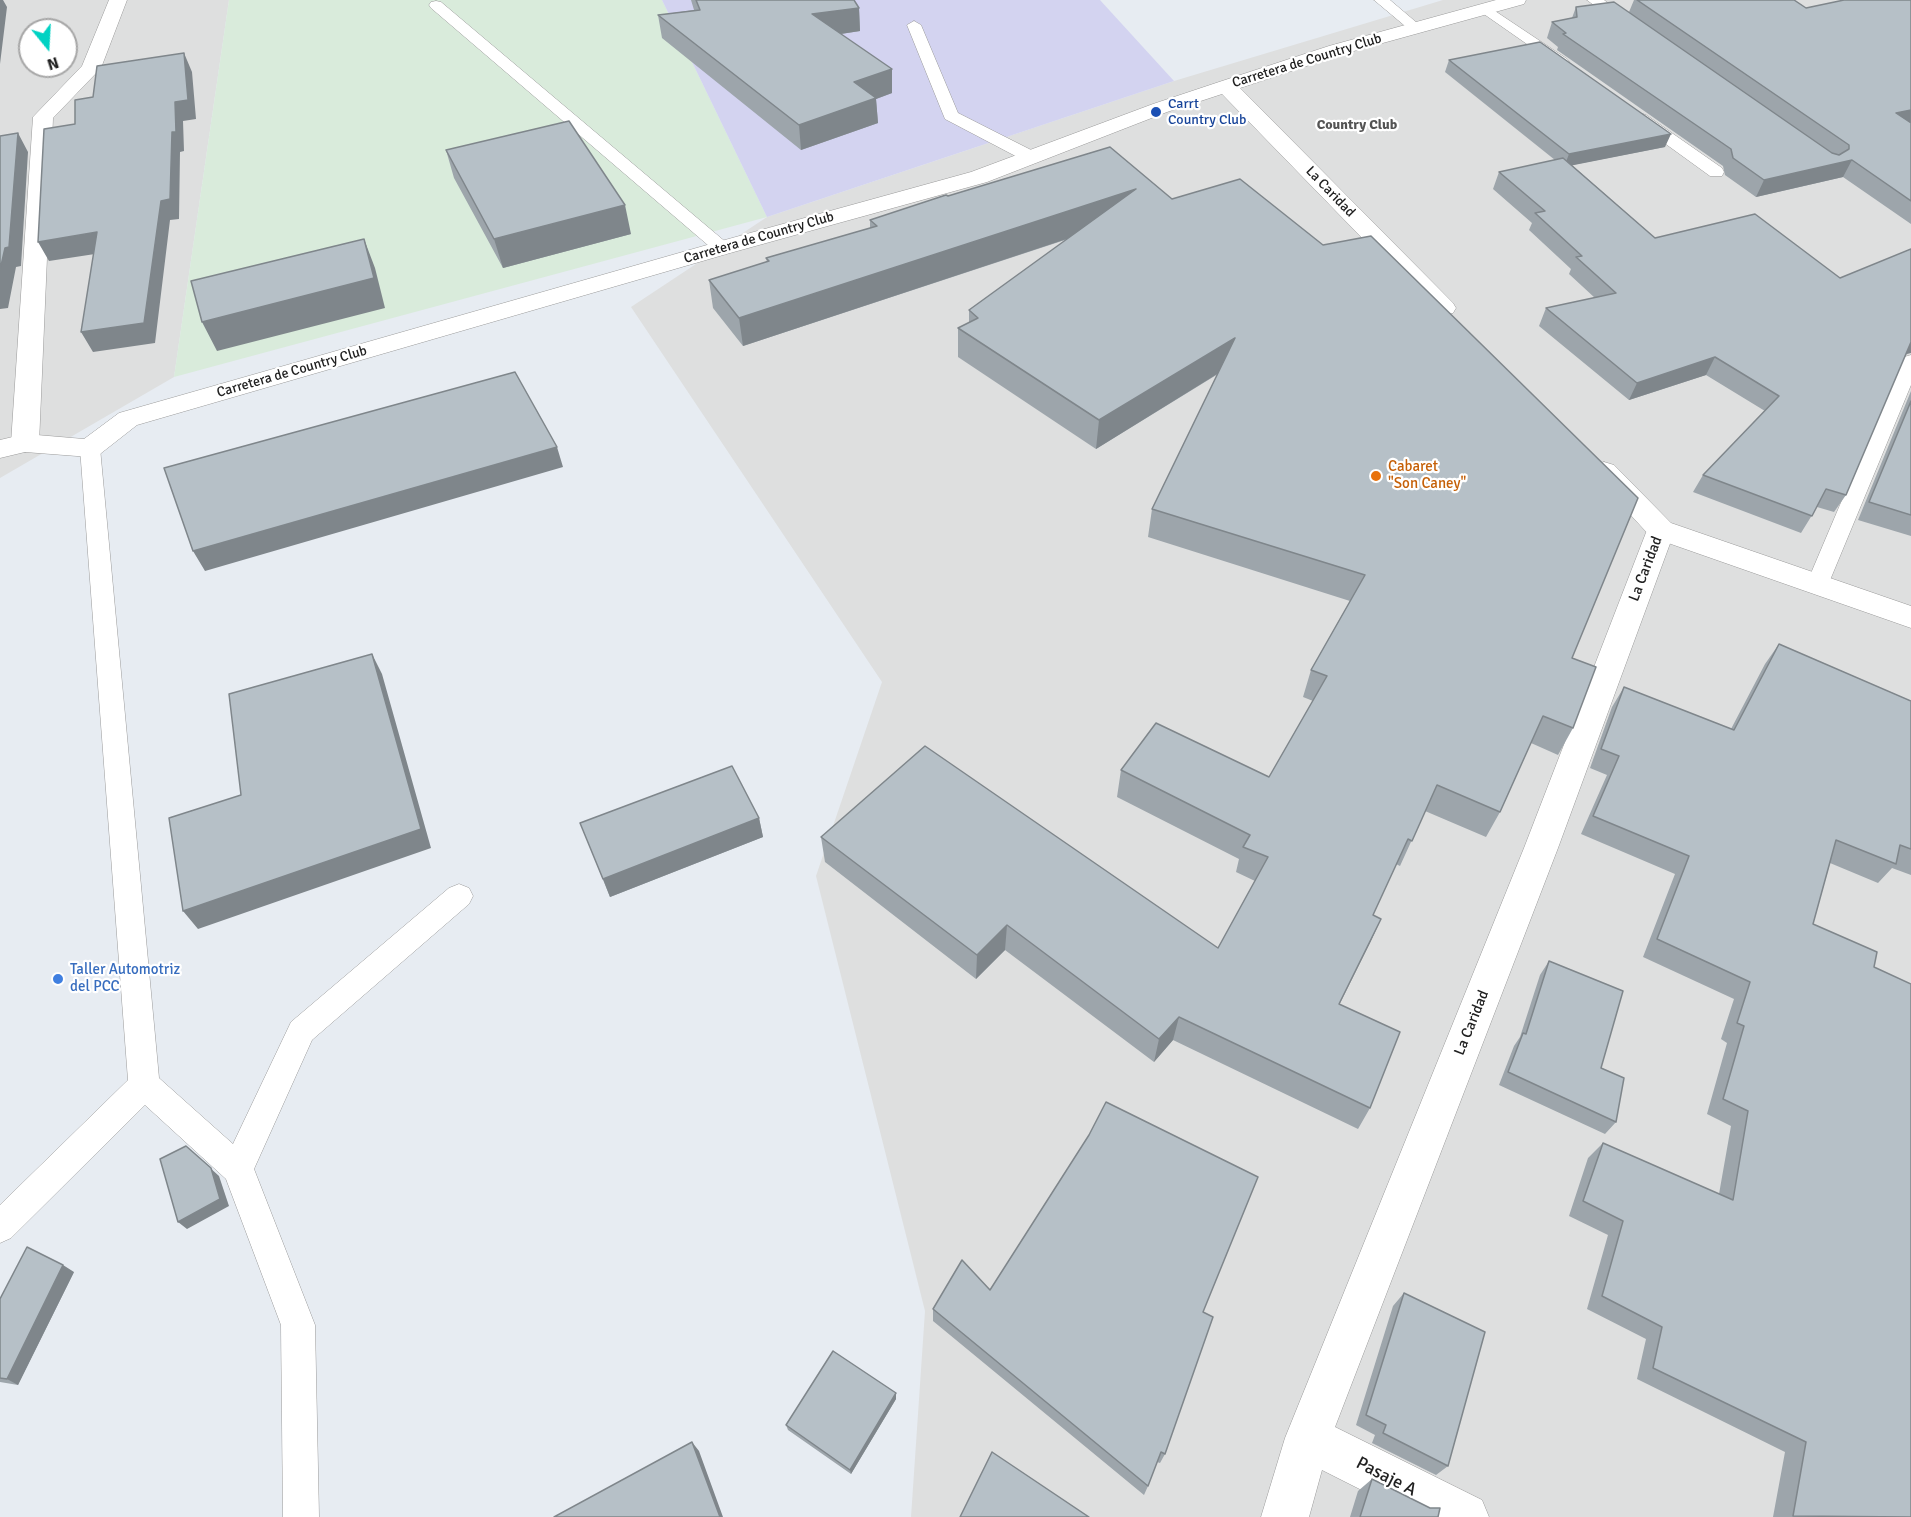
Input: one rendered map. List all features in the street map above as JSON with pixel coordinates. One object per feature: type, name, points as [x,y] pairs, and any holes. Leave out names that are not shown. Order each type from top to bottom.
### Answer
[{"type":"street","points":[[25,443],[43,117],[91,68],[118,0]]},
{"type":"street","name":"Carretera de Country Club","points":[[90,448],[128,419],[722,248],[979,177],[1160,108],[1226,86],[1336,50],[1517,0]]},
{"type":"street","name":"La Caridad","points":[[1226,86],[1460,325]]},
{"type":"street","points":[[0,449],[25,443],[90,448]]},
{"type":"street","name":"La Caridad","points":[[1586,453],[1661,530],[1911,617]]},
{"type":"street","name":"La Caridad","points":[[1285,1517],[1308,1438],[1537,859],[1661,530]]},
{"type":"street","name":"Pasaje A","points":[[1308,1438],[1465,1517]]},
{"type":"lane","points":[[1381,0],[1416,28]]},
{"type":"lane","points":[[1594,0],[1641,33]]},
{"type":"lane","points":[[435,5],[722,248]]},
{"type":"lane","points":[[1486,9],[1572,70]]},
{"type":"lane","points":[[914,26],[951,116],[1031,158]]},
{"type":"lane","points":[[1630,111],[1716,172]]},
{"type":"lane","points":[[1817,585],[1911,361]]},
{"type":"lane","points":[[90,448],[144,1085],[238,1169],[298,1325],[301,1517]]},
{"type":"lane","points":[[238,1169],[300,1031],[459,896]]},
{"type":"lane","points":[[0,1227],[144,1085]]},
{"type":"shaded area","points":[[0,0],[229,0],[174,377],[0,478]]},
{"type":"shaded area","points":[[229,0],[662,0],[767,217],[174,377]]},
{"type":"shaded area","points":[[662,0],[1100,0],[1174,81],[767,217]]},
{"type":"shaded area","points":[[1443,0],[1911,0],[1911,1517],[911,1517],[925,1311],[816,876],[882,682],[631,307],[767,217],[1174,81]]},
{"type":"building","points":[[696,0],[854,0],[859,8],[812,14],[892,69],[854,82],[876,98],[799,125],[658,15],[700,10]]},
{"type":"building","points":[[1637,0],[1794,0],[1806,8],[1844,0],[1911,0],[1911,110],[1896,113],[1911,123],[1911,201],[1852,160],[1764,180],[1733,158],[1731,149],[1563,34],[1566,33],[1552,22],[1577,17],[1576,7],[1614,2],[1832,153],[1839,155],[1849,149],[1849,145]]},
{"type":"building","points":[[1540,42],[1671,134],[1569,154],[1449,60]]},
{"type":"building","points":[[184,53],[188,100],[175,102],[176,132],[172,132],[170,199],[161,201],[144,323],[81,332],[97,232],[38,242],[44,129],[75,124],[75,100],[93,97],[97,66]]},
{"type":"building","points":[[569,121],[625,205],[494,239],[446,150]]},
{"type":"building","points":[[18,133],[9,247],[5,248],[0,270],[0,136]]},
{"type":"building","points":[[1110,147],[1172,199],[1240,179],[1323,245],[1371,236],[1638,498],[1572,658],[1596,667],[1573,728],[1543,716],[1500,812],[1437,785],[1412,841],[1408,839],[1373,915],[1381,919],[1339,1004],[1400,1032],[1370,1108],[1179,1017],[1159,1039],[1007,925],[977,955],[821,837],[925,746],[1218,948],[1268,857],[1243,847],[1250,835],[1121,770],[1156,723],[1269,777],[1327,676],[1311,670],[1365,575],[1152,509],[1235,338],[1099,420],[958,328],[978,318],[969,310],[1136,189],[739,318],[709,280],[769,261],[766,258],[877,226],[870,220],[946,195]]},
{"type":"building","points":[[1563,158],[1655,238],[1755,214],[1840,278],[1911,249],[1911,342],[1846,495],[1826,489],[1812,516],[1703,475],[1779,396],[1715,357],[1637,383],[1546,308],[1616,293],[1576,257],[1582,256],[1535,213],[1545,211],[1499,172]]},
{"type":"building","points":[[364,239],[374,278],[202,322],[191,281]]},
{"type":"building","points":[[515,372],[557,447],[193,551],[164,468]]},
{"type":"building","points":[[1911,401],[1911,515],[1869,502]]},
{"type":"building","points":[[1779,644],[1911,701],[1911,849],[1900,845],[1896,864],[1836,840],[1813,924],[1877,952],[1874,967],[1911,984],[1911,1517],[1793,1516],[1806,1442],[1653,1368],[1662,1327],[1602,1296],[1623,1221],[1583,1201],[1603,1143],[1733,1200],[1748,1111],[1723,1099],[1744,1026],[1737,1023],[1750,982],[1657,939],[1689,856],[1593,816],[1619,756],[1601,749],[1624,687],[1734,730]]},
{"type":"building","points":[[372,654],[421,829],[183,911],[169,818],[241,795],[229,694]]},
{"type":"building","points":[[732,766],[759,818],[603,879],[580,823]]},
{"type":"building","points":[[1549,961],[1623,991],[1601,1068],[1624,1078],[1616,1122],[1508,1072],[1523,1033],[1526,1034]]},
{"type":"building","points":[[1106,1102],[1258,1177],[1203,1312],[1213,1317],[1165,1454],[1161,1452],[1148,1486],[933,1309],[962,1260],[990,1290],[1089,1135]]},
{"type":"building","points":[[186,1146],[211,1168],[220,1199],[178,1222],[160,1159]]},
{"type":"building","points":[[27,1247],[63,1265],[7,1379],[0,1378],[0,1299]]},
{"type":"building","points":[[1404,1293],[1485,1332],[1448,1466],[1383,1433],[1386,1425],[1366,1415]]},
{"type":"building","points":[[833,1351],[896,1393],[850,1470],[786,1425]]},
{"type":"building","points":[[692,1442],[720,1517],[554,1517]]},
{"type":"building","points":[[992,1452],[1089,1517],[960,1517]]},
{"type":"building","points":[[1372,1479],[1430,1508],[1440,1508],[1438,1517],[1360,1517]]},
{"type":"place","name":"Carrt Country Club","points":[[1156,112]]},
{"type":"place","name":"Cabaret \"Son Caney\"","points":[[1376,476]]},
{"type":"place","name":"Taller Automotriz del PCC","points":[[58,979]]},
{"type":"district","name":"Country Club","points":[[1357,125]]}]
